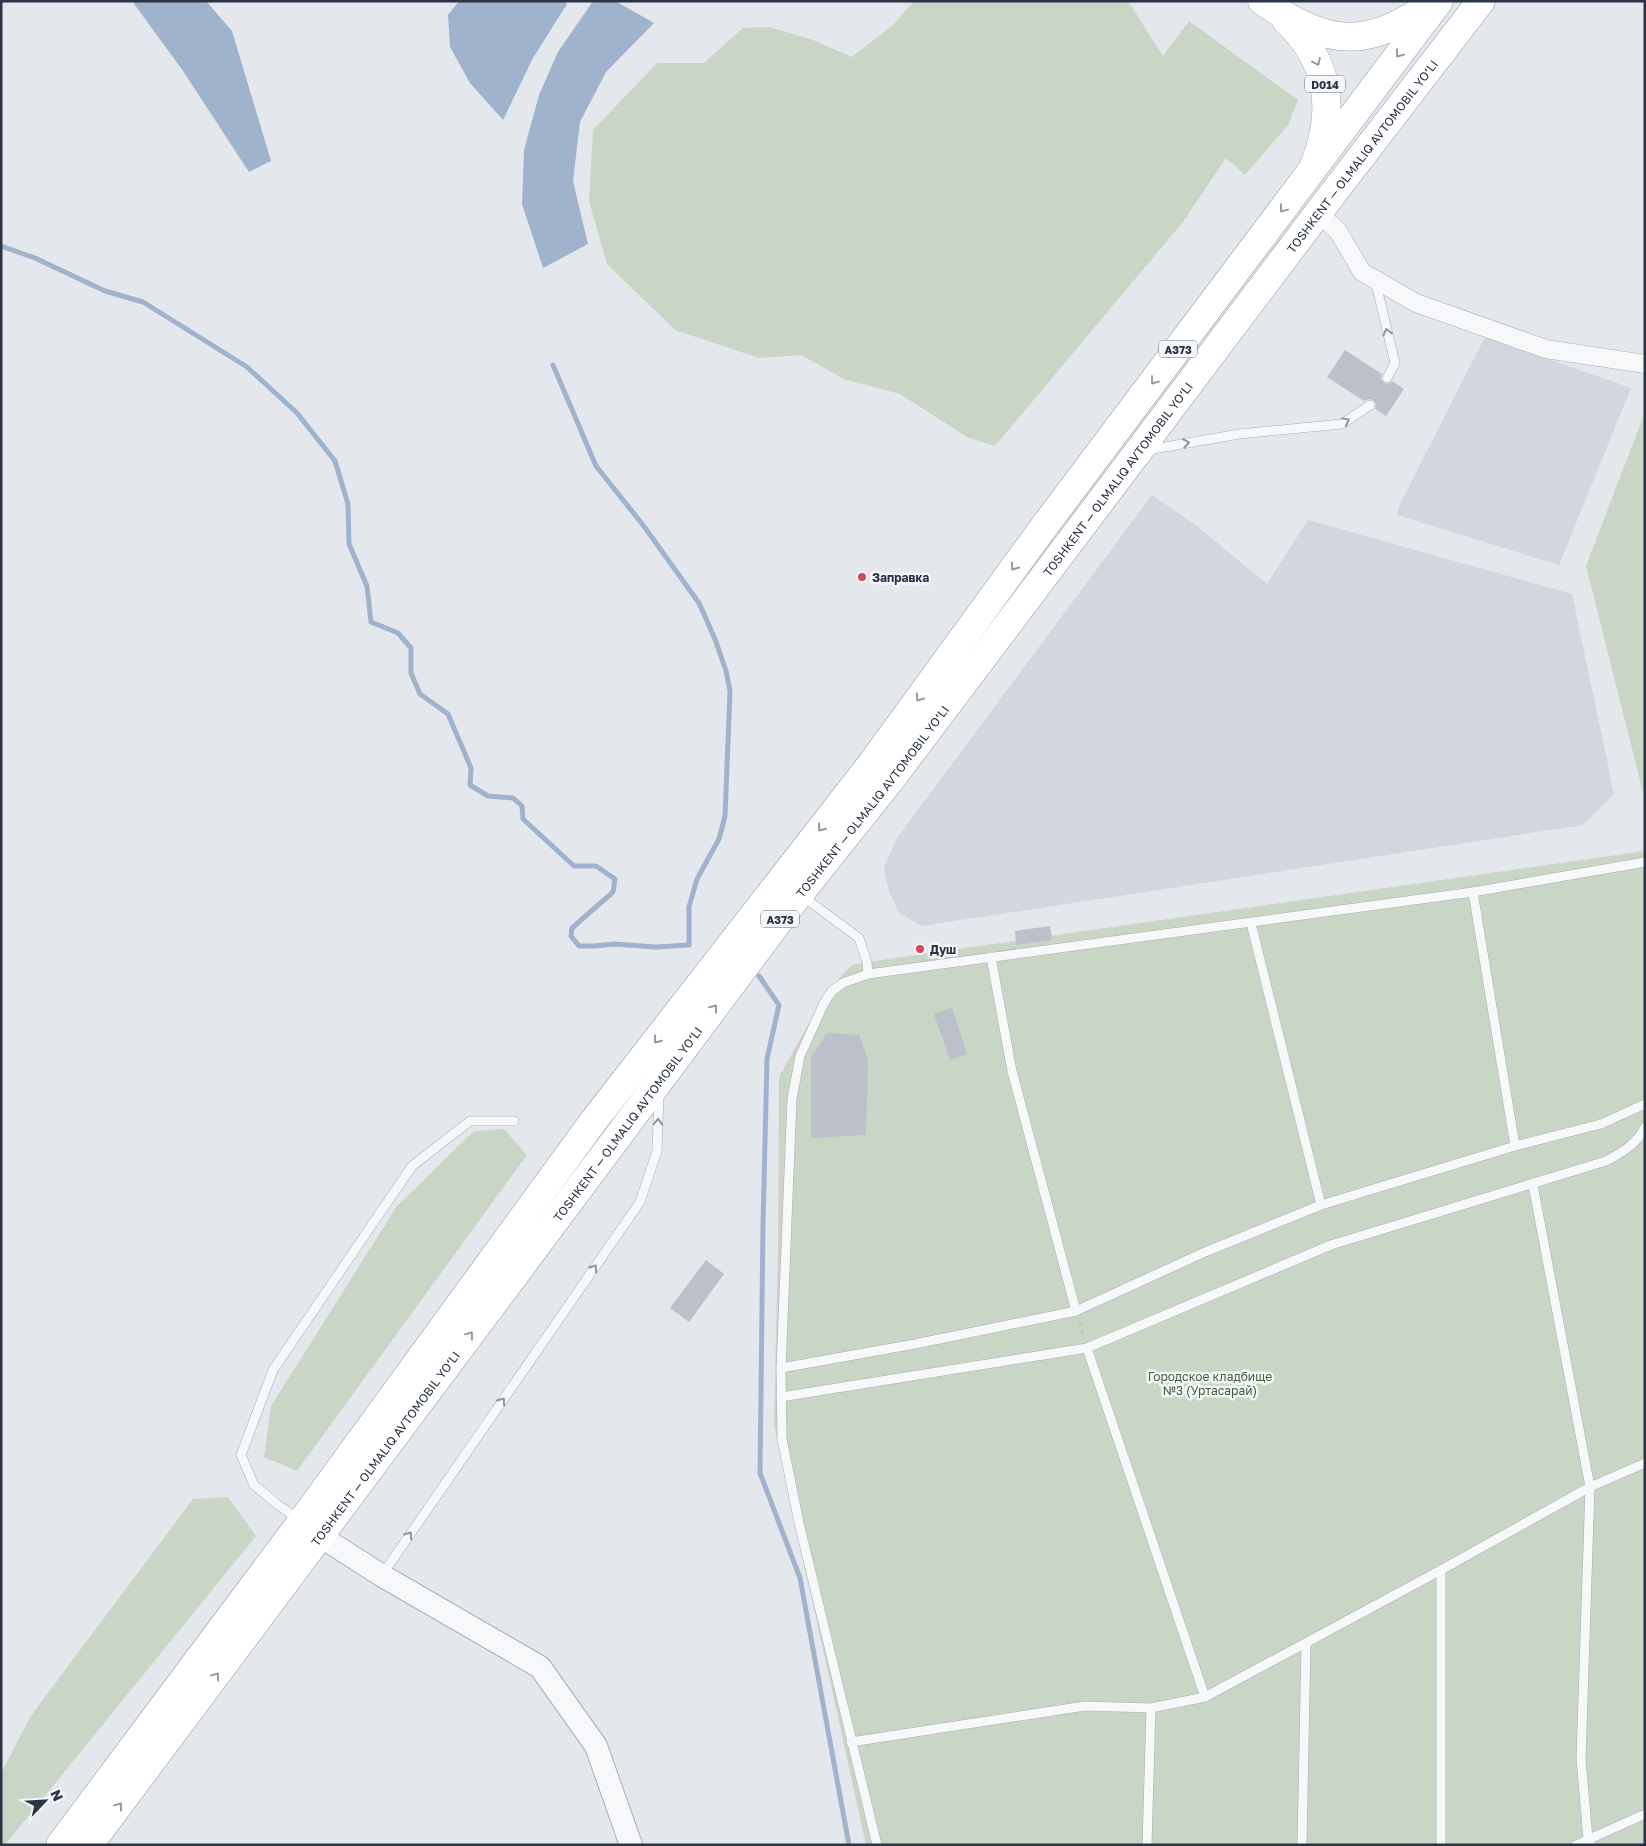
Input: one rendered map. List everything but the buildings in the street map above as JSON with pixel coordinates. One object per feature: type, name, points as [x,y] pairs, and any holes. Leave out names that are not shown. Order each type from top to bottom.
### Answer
[{"type":"main road","name":"D014","points":[[1269,6],[1315,30],[1336,36],[1358,38],[1391,28],[1437,1]]},
{"type":"main road","name":"TOSHKENT — OLMALIQ AVTOMOBIL YO‘LI","points":[[90,1845],[592,1123],[872,763],[1043,528],[1437,1]]},
{"type":"main road","name":"TOSHKENT — OLMALIQ AVTOMOBIL YO‘LI","points":[[60,1845],[311,1529],[660,1080],[799,894],[892,778],[1318,213],[1481,1]]},
{"type":"main road","name":"D014","points":[[1269,6],[1306,43],[1318,62],[1325,84],[1326,127],[1321,149],[1312,170]]},
{"type":"street","points":[[1318,213],[1338,231],[1362,272],[1416,303],[1546,349],[1645,364]]},
{"type":"street","points":[[311,1529],[381,1575],[540,1667],[596,1746],[631,1845]]},
{"type":"lane","points":[[1374,279],[1395,363],[1387,378]]},
{"type":"lane","points":[[1138,452],[1239,434],[1342,424],[1370,405]]},
{"type":"lane","points":[[877,1845],[799,1522],[782,1439],[781,1368],[792,1098],[800,1056],[824,1003],[832,991],[843,983],[868,974],[1473,892],[1645,862]]},
{"type":"lane","points":[[1473,892],[1515,1146]]},
{"type":"lane","points":[[799,894],[859,938],[867,962],[868,974]]},
{"type":"lane","points":[[1251,923],[1321,1204]]},
{"type":"lane","points":[[990,957],[1012,1071],[1076,1311]]},
{"type":"lane","points":[[381,1575],[640,1202],[657,1151],[660,1080]]},
{"type":"lane","points":[[781,1368],[914,1344],[1076,1311],[1205,1252],[1321,1204],[1515,1146],[1601,1124],[1645,1104]]},
{"type":"lane","points":[[311,1529],[254,1485],[241,1454],[273,1370],[412,1166],[470,1121],[514,1121]]},
{"type":"lane","points":[[781,1398],[1087,1348],[1331,1245],[1606,1161],[1624,1152],[1640,1137],[1645,1127]]},
{"type":"lane","points":[[1532,1184],[1590,1487],[1581,1759],[1590,1842]]},
{"type":"lane","points":[[1087,1348],[1205,1697]]},
{"type":"lane","points":[[851,1742],[1085,1706],[1151,1708],[1205,1697],[1442,1570],[1590,1487],[1645,1463]]},
{"type":"lane","points":[[1441,1845],[1442,1570]]},
{"type":"lane","points":[[1302,1845],[1306,1643]]},
{"type":"lane","points":[[1146,1845],[1151,1708]]},
{"type":"lane","points":[[1576,1845],[1590,1842],[1645,1814]]},
{"type":"path","points":[[1076,1311],[1087,1348]]},
{"type":"shaded area","points":[[1485,337],[1631,388],[1559,565],[1397,515],[1400,504]]},
{"type":"shaded area","points":[[1152,495],[1197,526],[1267,584],[1308,520],[1572,594],[1614,794],[1583,825],[922,926],[899,913],[889,892],[884,867],[897,838]]},
{"type":"green space","points":[[914,1],[1128,1],[1163,56],[1189,21],[1298,100],[1288,125],[1245,175],[1226,158],[1183,222],[995,446],[967,437],[900,394],[844,379],[801,355],[759,358],[675,330],[607,264],[589,201],[593,130],[657,63],[704,63],[743,28],[769,27],[813,40],[852,57],[893,25]]},
{"type":"green space","points":[[1645,412],[1645,800],[1586,566]]},
{"type":"green space","name":"Городское кладбище №3 (Уртасарай)","points":[[1645,851],[1645,1845],[866,1845],[774,1426],[779,1077],[819,1005],[842,975],[852,965],[867,962]]},
{"type":"green space","points":[[504,1129],[527,1155],[297,1471],[264,1457],[271,1406],[397,1206],[474,1131]]},
{"type":"green space","points":[[228,1497],[256,1536],[5,1845],[1,1845],[1,1774],[30,1717],[193,1499]]},
{"type":"water","points":[[132,1],[206,1],[232,31],[271,161],[249,172],[183,71]]},
{"type":"water","points":[[459,1],[564,1],[567,4],[533,58],[503,120],[470,83],[450,47],[448,15]]},
{"type":"water","points":[[593,1],[615,1],[654,23],[606,72],[580,122],[573,181],[588,244],[543,268],[522,204],[524,150],[539,95],[558,52]]},
{"type":"waterway","points":[[1,246],[35,258],[105,291],[143,302],[247,367],[297,413],[335,461],[348,504],[349,544],[367,586],[371,622],[398,633],[411,648],[411,673],[420,694],[448,714],[471,768],[470,785],[488,796],[513,798],[522,806],[523,819],[574,866],[596,866],[615,879],[613,892],[572,928],[571,936],[579,946],[614,944],[656,947],[689,945],[689,907],[697,879],[719,839],[725,816],[730,691],[726,671],[715,639],[699,603],[643,525],[596,466],[553,365]]},
{"type":"waterway","points":[[759,976],[779,1005],[767,1059],[760,1473],[800,1578],[849,1845]]},
{"type":"place","name":"Заправка","points":[[862,577]]},
{"type":"place","name":"Душ","points":[[920,949]]}]
